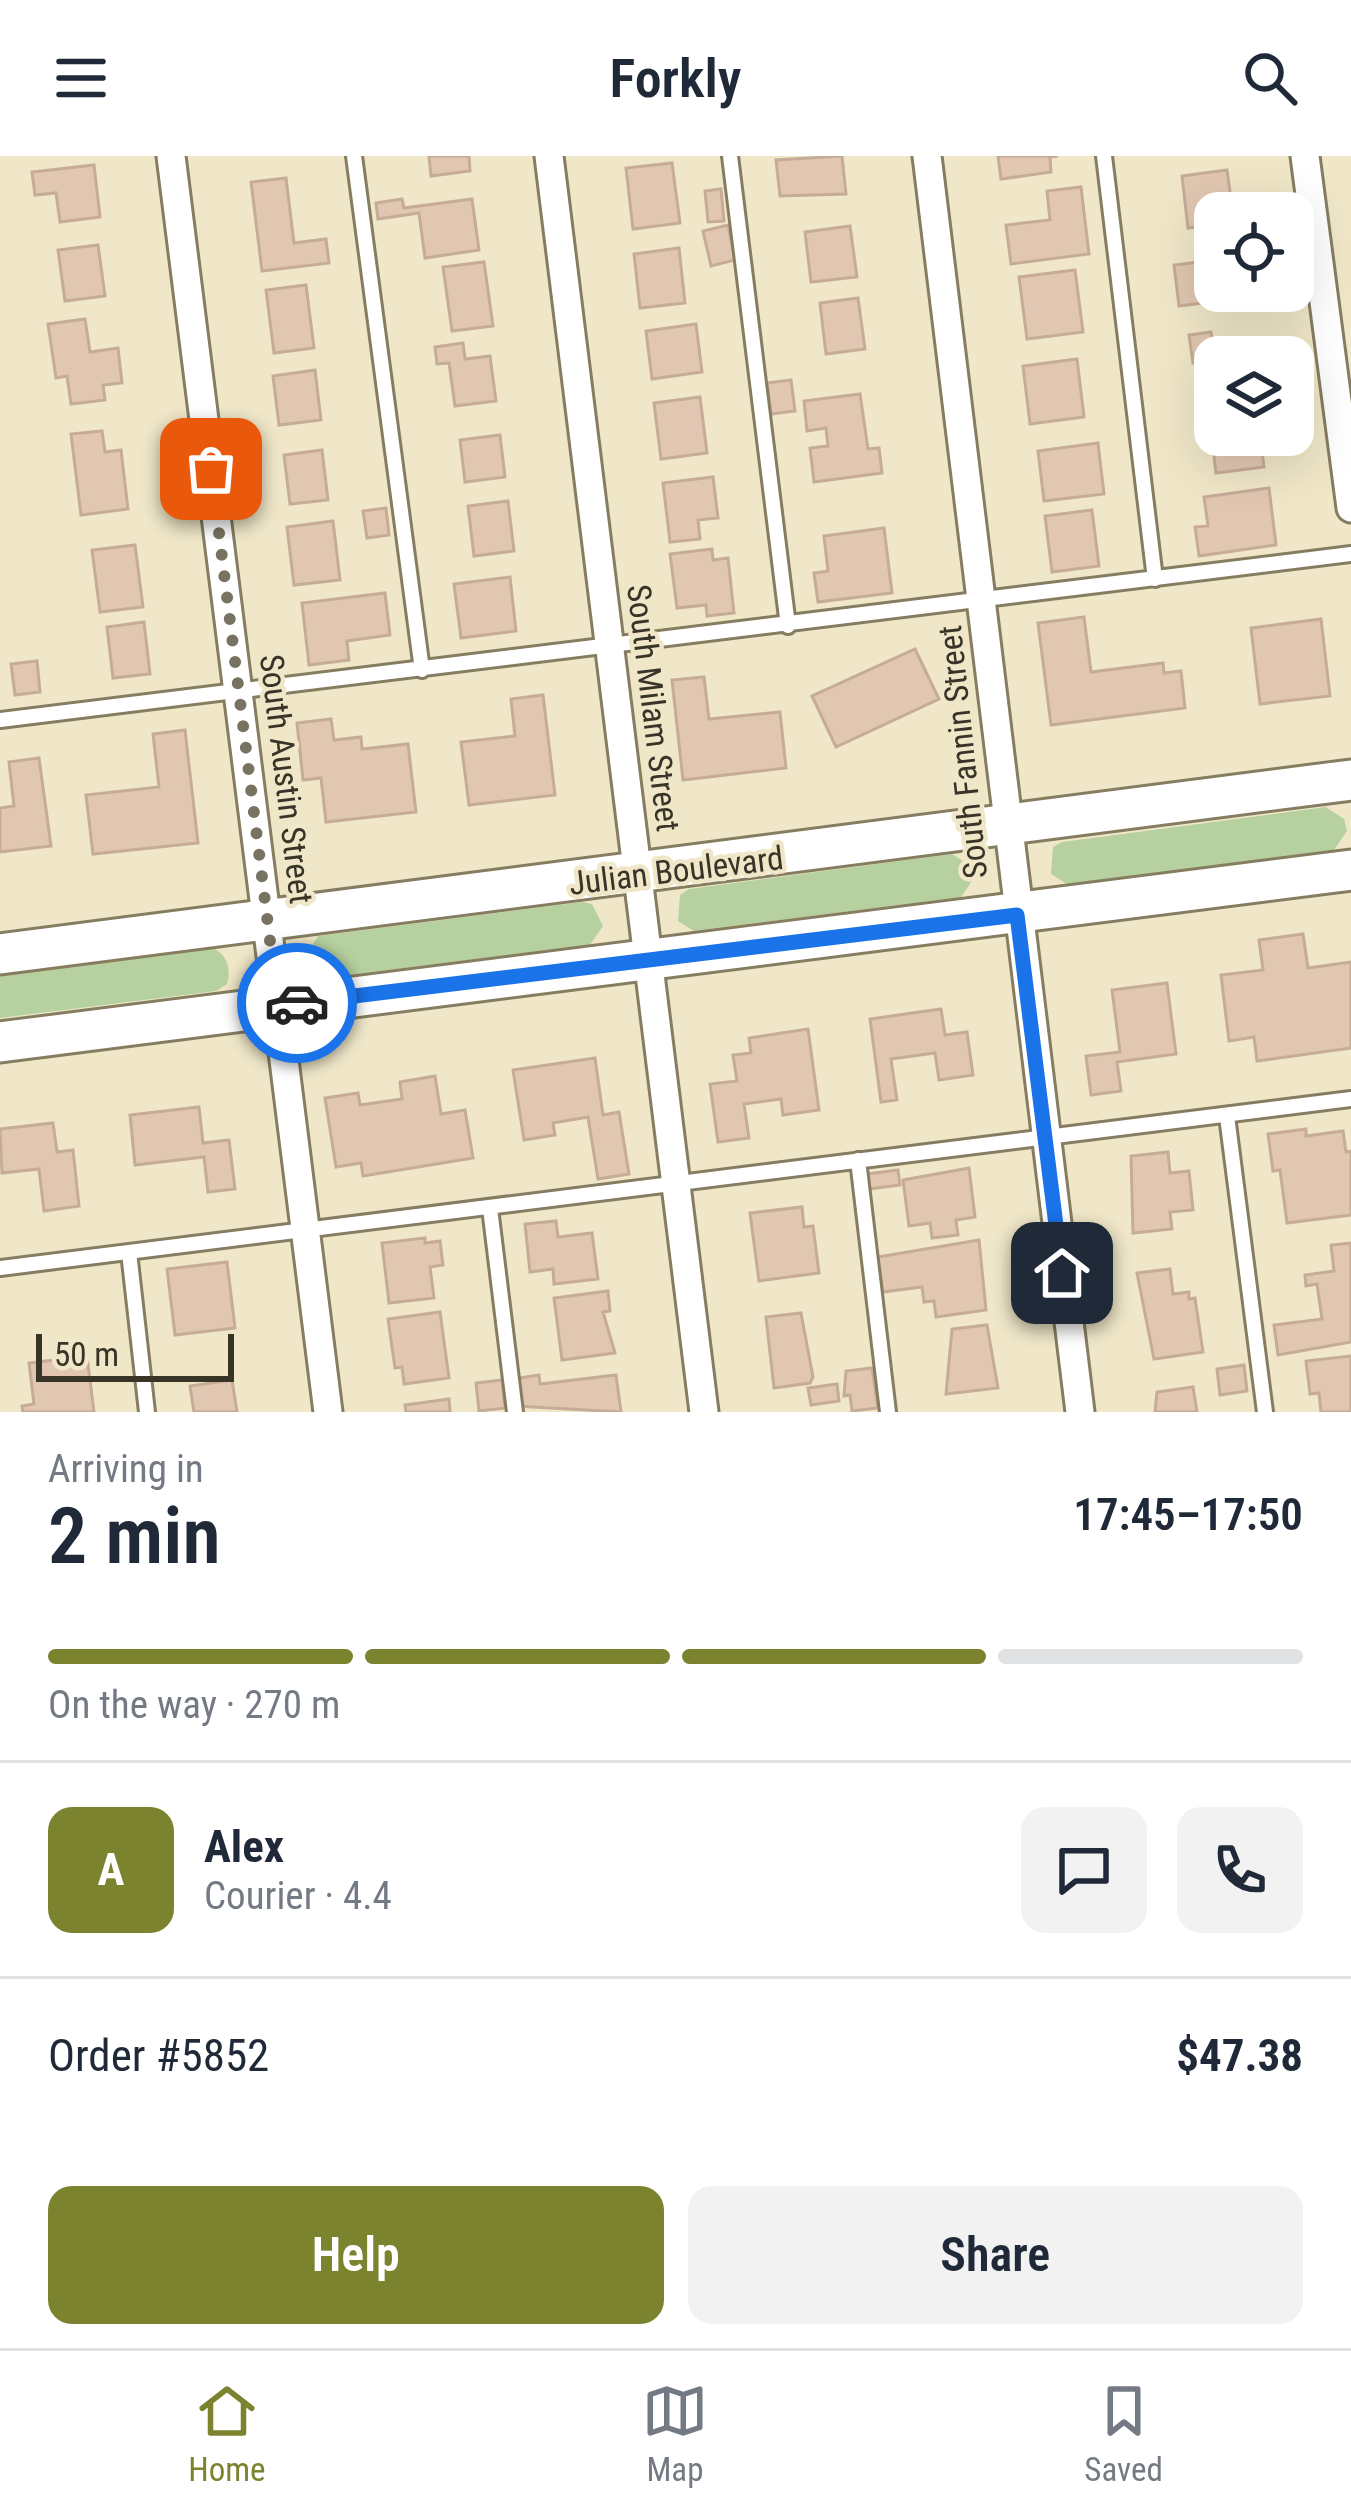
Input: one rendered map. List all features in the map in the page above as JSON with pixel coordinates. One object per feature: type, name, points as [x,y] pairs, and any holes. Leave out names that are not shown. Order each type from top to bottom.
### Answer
[{"type":"street","name":"South Austin Street","points":[[172,156],[328,1412]]},
{"type":"street","name":"South Milam Street","points":[[549,156],[704,1412]]},
{"type":"street","name":"South Fannin Street","points":[[926,156],[1080,1412]]},
{"type":"street","points":[[1305,156],[1351,508]]},
{"type":"street","name":"Julian Boulevard","points":[[0,955],[1343,786]]},
{"type":"street","points":[[0,1042],[1017,915],[1346,868]]},
{"type":"lane","points":[[354,156],[422,670]]},
{"type":"lane","points":[[730,156],[788,626]]},
{"type":"lane","points":[[1104,156],[1156,579]]},
{"type":"lane","points":[[0,720],[1351,554]]},
{"type":"lane","points":[[0,1268],[1351,1099]]},
{"type":"lane","points":[[1227,1115],[1265,1412]]},
{"type":"lane","points":[[857,1160],[888,1412]]},
{"type":"lane","points":[[490,1208],[515,1412]]},
{"type":"lane","points":[[129,1252],[147,1412]]},
{"type":"green space","points":[[1326,807],[1344,819],[1347,831],[1334,850],[1067,884],[1051,874],[1053,847],[1062,842]]},
{"type":"green space","points":[[952,854],[971,866],[974,878],[961,897],[694,931],[678,921],[680,895],[689,889]]},
{"type":"green space","points":[[592,904],[603,926],[590,945],[325,978],[309,967],[306,955],[318,936]]},
{"type":"green space","points":[[213,948],[228,968],[227,984],[216,991],[0,1018],[0,975]]},
{"type":"building","points":[[429,156],[469,156],[470,171],[431,176]]},
{"type":"building","points":[[842,156],[846,194],[780,196],[776,160]]},
{"type":"building","points":[[998,156],[1058,156],[1050,157],[1051,172],[1001,179]]},
{"type":"building","points":[[672,163],[680,223],[633,229],[626,168]]},
{"type":"building","points":[[94,165],[100,217],[60,222],[56,193],[35,195],[32,172]]},
{"type":"building","points":[[1227,170],[1230,192],[1194,192],[1194,227],[1188,228],[1182,176]]},
{"type":"building","points":[[286,178],[294,243],[326,239],[329,263],[262,271],[251,182]]},
{"type":"building","points":[[1081,187],[1089,254],[1011,264],[1006,225],[1050,220],[1047,191]]},
{"type":"building","points":[[721,189],[724,221],[708,222],[705,191]]},
{"type":"building","points":[[402,199],[404,208],[472,199],[479,250],[425,258],[419,213],[378,219],[376,203]]},
{"type":"building","points":[[728,225],[735,260],[711,266],[703,231]]},
{"type":"building","points":[[850,226],[857,277],[811,282],[805,232]]},
{"type":"building","points":[[98,245],[105,296],[65,301],[58,250]]},
{"type":"building","points":[[679,248],[685,303],[640,308],[634,254]]},
{"type":"building","points":[[484,262],[493,326],[452,331],[443,267]]},
{"type":"building","points":[[1194,263],[1194,304],[1179,306],[1174,265]]},
{"type":"building","points":[[1075,270],[1083,332],[1027,339],[1019,277]]},
{"type":"building","points":[[306,285],[314,348],[274,353],[266,290]]},
{"type":"building","points":[[858,298],[865,349],[826,354],[820,303]]},
{"type":"building","points":[[85,319],[90,352],[118,348],[122,383],[103,385],[105,400],[71,404],[67,376],[56,378],[48,324]]},
{"type":"building","points":[[696,324],[702,372],[652,379],[646,331]]},
{"type":"building","points":[[1211,332],[1212,336],[1194,336],[1193,363],[1189,335]]},
{"type":"building","points":[[463,343],[465,359],[490,356],[496,401],[455,406],[449,363],[437,364],[435,347]]},
{"type":"building","points":[[1077,359],[1084,417],[1030,424],[1023,366]]},
{"type":"building","points":[[315,370],[321,420],[279,425],[273,376]]},
{"type":"building","points":[[791,380],[795,411],[771,414],[767,383]]},
{"type":"building","points":[[860,394],[868,449],[879,448],[882,473],[814,482],[810,448],[828,446],[826,428],[807,431],[804,401]]},
{"type":"building","points":[[700,397],[707,453],[661,459],[654,403]]},
{"type":"building","points":[[102,431],[105,452],[121,450],[128,509],[81,515],[71,434]]},
{"type":"building","points":[[500,435],[505,477],[465,482],[460,440]]},
{"type":"building","points":[[1098,443],[1104,494],[1044,501],[1038,451]]},
{"type":"building","points":[[322,450],[328,500],[290,504],[284,455]]},
{"type":"building","points":[[1214,456],[1263,456],[1264,467],[1216,473]]},
{"type":"building","points":[[713,477],[718,518],[698,520],[700,539],[670,542],[663,483]]},
{"type":"building","points":[[1269,488],[1276,545],[1199,556],[1195,527],[1208,526],[1204,497]]},
{"type":"building","points":[[508,501],[514,551],[474,556],[468,506]]},
{"type":"building","points":[[386,508],[389,535],[367,538],[363,511]]},
{"type":"building","points":[[1092,510],[1099,566],[1052,572],[1045,516]]},
{"type":"building","points":[[333,521],[340,580],[294,585],[287,527]]},
{"type":"building","points":[[884,528],[892,593],[818,602],[814,573],[828,571],[824,536]]},
{"type":"building","points":[[135,545],[143,607],[100,612],[92,550]]},
{"type":"building","points":[[712,549],[713,560],[728,558],[734,613],[707,616],[706,605],[677,608],[670,554]]},
{"type":"building","points":[[510,577],[516,631],[461,638],[454,584]]},
{"type":"building","points":[[385,593],[390,635],[347,641],[349,660],[309,665],[302,603]]},
{"type":"building","points":[[1084,617],[1091,672],[1163,663],[1164,673],[1181,671],[1185,708],[1051,725],[1038,623]]},
{"type":"building","points":[[1321,619],[1330,696],[1260,704],[1251,628]]},
{"type":"building","points":[[144,622],[150,674],[113,678],[107,627]]},
{"type":"building","points":[[915,649],[939,699],[836,747],[812,696]]},
{"type":"building","points":[[37,661],[40,692],[15,695],[11,664]]},
{"type":"building","points":[[704,677],[709,719],[780,712],[786,768],[683,780],[672,680]]},
{"type":"building","points":[[543,695],[555,795],[469,805],[461,742],[515,736],[511,699]]},
{"type":"building","points":[[331,719],[334,740],[361,737],[362,749],[408,744],[416,812],[326,822],[321,778],[303,780],[297,723]]},
{"type":"building","points":[[185,730],[198,843],[93,854],[86,795],[159,787],[153,734]]},
{"type":"building","points":[[39,758],[51,846],[0,852],[0,808],[14,806],[9,762]]},
{"type":"building","points":[[1303,934],[1308,968],[1351,962],[1351,1048],[1257,1061],[1254,1037],[1229,1041],[1221,975],[1263,970],[1259,940]]},
{"type":"building","points":[[1167,983],[1176,1054],[1117,1062],[1121,1091],[1091,1095],[1086,1056],[1120,1052],[1112,990]]},
{"type":"building","points":[[941,1009],[945,1035],[967,1032],[973,1075],[939,1080],[935,1053],[891,1059],[897,1100],[881,1102],[870,1019]]},
{"type":"building","points":[[808,1029],[819,1110],[783,1115],[781,1099],[744,1104],[749,1138],[718,1142],[710,1084],[737,1081],[733,1055],[751,1053],[749,1038]]},
{"type":"building","points":[[595,1058],[603,1115],[619,1112],[629,1174],[598,1179],[588,1117],[553,1123],[555,1135],[524,1140],[513,1070]]},
{"type":"building","points":[[435,1076],[441,1114],[465,1110],[473,1158],[363,1176],[361,1163],[336,1167],[325,1098],[358,1093],[360,1105],[402,1099],[400,1082]]},
{"type":"building","points":[[199,1107],[203,1143],[229,1140],[235,1189],[208,1192],[204,1157],[135,1165],[130,1115]]},
{"type":"building","points":[[53,1123],[57,1152],[73,1150],[79,1206],[44,1211],[39,1169],[2,1173],[0,1129]]},
{"type":"building","points":[[1306,1129],[1306,1136],[1343,1131],[1346,1152],[1351,1151],[1351,1215],[1287,1223],[1280,1170],[1273,1171],[1268,1134]]},
{"type":"building","points":[[1168,1152],[1170,1173],[1189,1171],[1193,1210],[1170,1212],[1172,1229],[1133,1233],[1131,1156]]},
{"type":"building","points":[[969,1168],[975,1217],[956,1220],[958,1235],[932,1238],[930,1223],[909,1226],[903,1180]]},
{"type":"building","points":[[898,1170],[900,1185],[869,1189],[867,1174]]},
{"type":"building","points":[[802,1207],[804,1227],[813,1226],[819,1273],[759,1281],[750,1213]]},
{"type":"building","points":[[556,1221],[558,1237],[592,1233],[598,1279],[554,1284],[553,1269],[530,1272],[525,1224]]},
{"type":"building","points":[[425,1238],[425,1243],[440,1241],[443,1265],[430,1267],[434,1298],[389,1303],[382,1243]]},
{"type":"building","points":[[979,1240],[986,1310],[936,1317],[934,1301],[924,1302],[922,1287],[883,1292],[878,1257]]},
{"type":"building","points":[[1351,1243],[1351,1342],[1278,1355],[1274,1325],[1322,1319],[1317,1284],[1306,1286],[1305,1275],[1334,1271],[1331,1245]]},
{"type":"building","points":[[227,1262],[235,1328],[175,1335],[167,1269]]},
{"type":"building","points":[[1170,1269],[1173,1294],[1189,1292],[1189,1299],[1195,1298],[1203,1352],[1154,1359],[1137,1273]]},
{"type":"building","points":[[608,1291],[610,1311],[603,1312],[615,1353],[562,1360],[554,1298]]},
{"type":"building","points":[[440,1312],[449,1378],[404,1384],[402,1367],[395,1368],[388,1319]]},
{"type":"building","points":[[801,1313],[813,1377],[810,1383],[774,1388],[766,1317]]},
{"type":"building","points":[[987,1325],[998,1388],[946,1394],[952,1329]]},
{"type":"building","points":[[87,1356],[94,1412],[23,1412],[22,1406],[34,1404],[29,1363]]},
{"type":"building","points":[[1351,1356],[1351,1412],[1321,1412],[1319,1393],[1310,1394],[1306,1361]]},
{"type":"building","points":[[1244,1365],[1247,1391],[1220,1395],[1217,1369]]},
{"type":"building","points":[[872,1368],[878,1408],[852,1411],[850,1395],[844,1396],[846,1371]]},
{"type":"building","points":[[539,1375],[540,1384],[616,1375],[621,1412],[516,1406],[513,1379]]},
{"type":"building","points":[[232,1380],[237,1412],[194,1412],[190,1386]]},
{"type":"building","points":[[502,1380],[505,1408],[479,1411],[476,1383]]},
{"type":"building","points":[[837,1384],[839,1401],[811,1405],[808,1388]]},
{"type":"building","points":[[1193,1387],[1197,1412],[1155,1412],[1157,1392]]},
{"type":"building","points":[[449,1399],[450,1412],[406,1412],[405,1405]]},
{"type":"way so far","points":[[211,469],[278,1005],[297,1003]]},
{"type":"route","points":[[297,1003],[1017,915],[1062,1273]]}]
